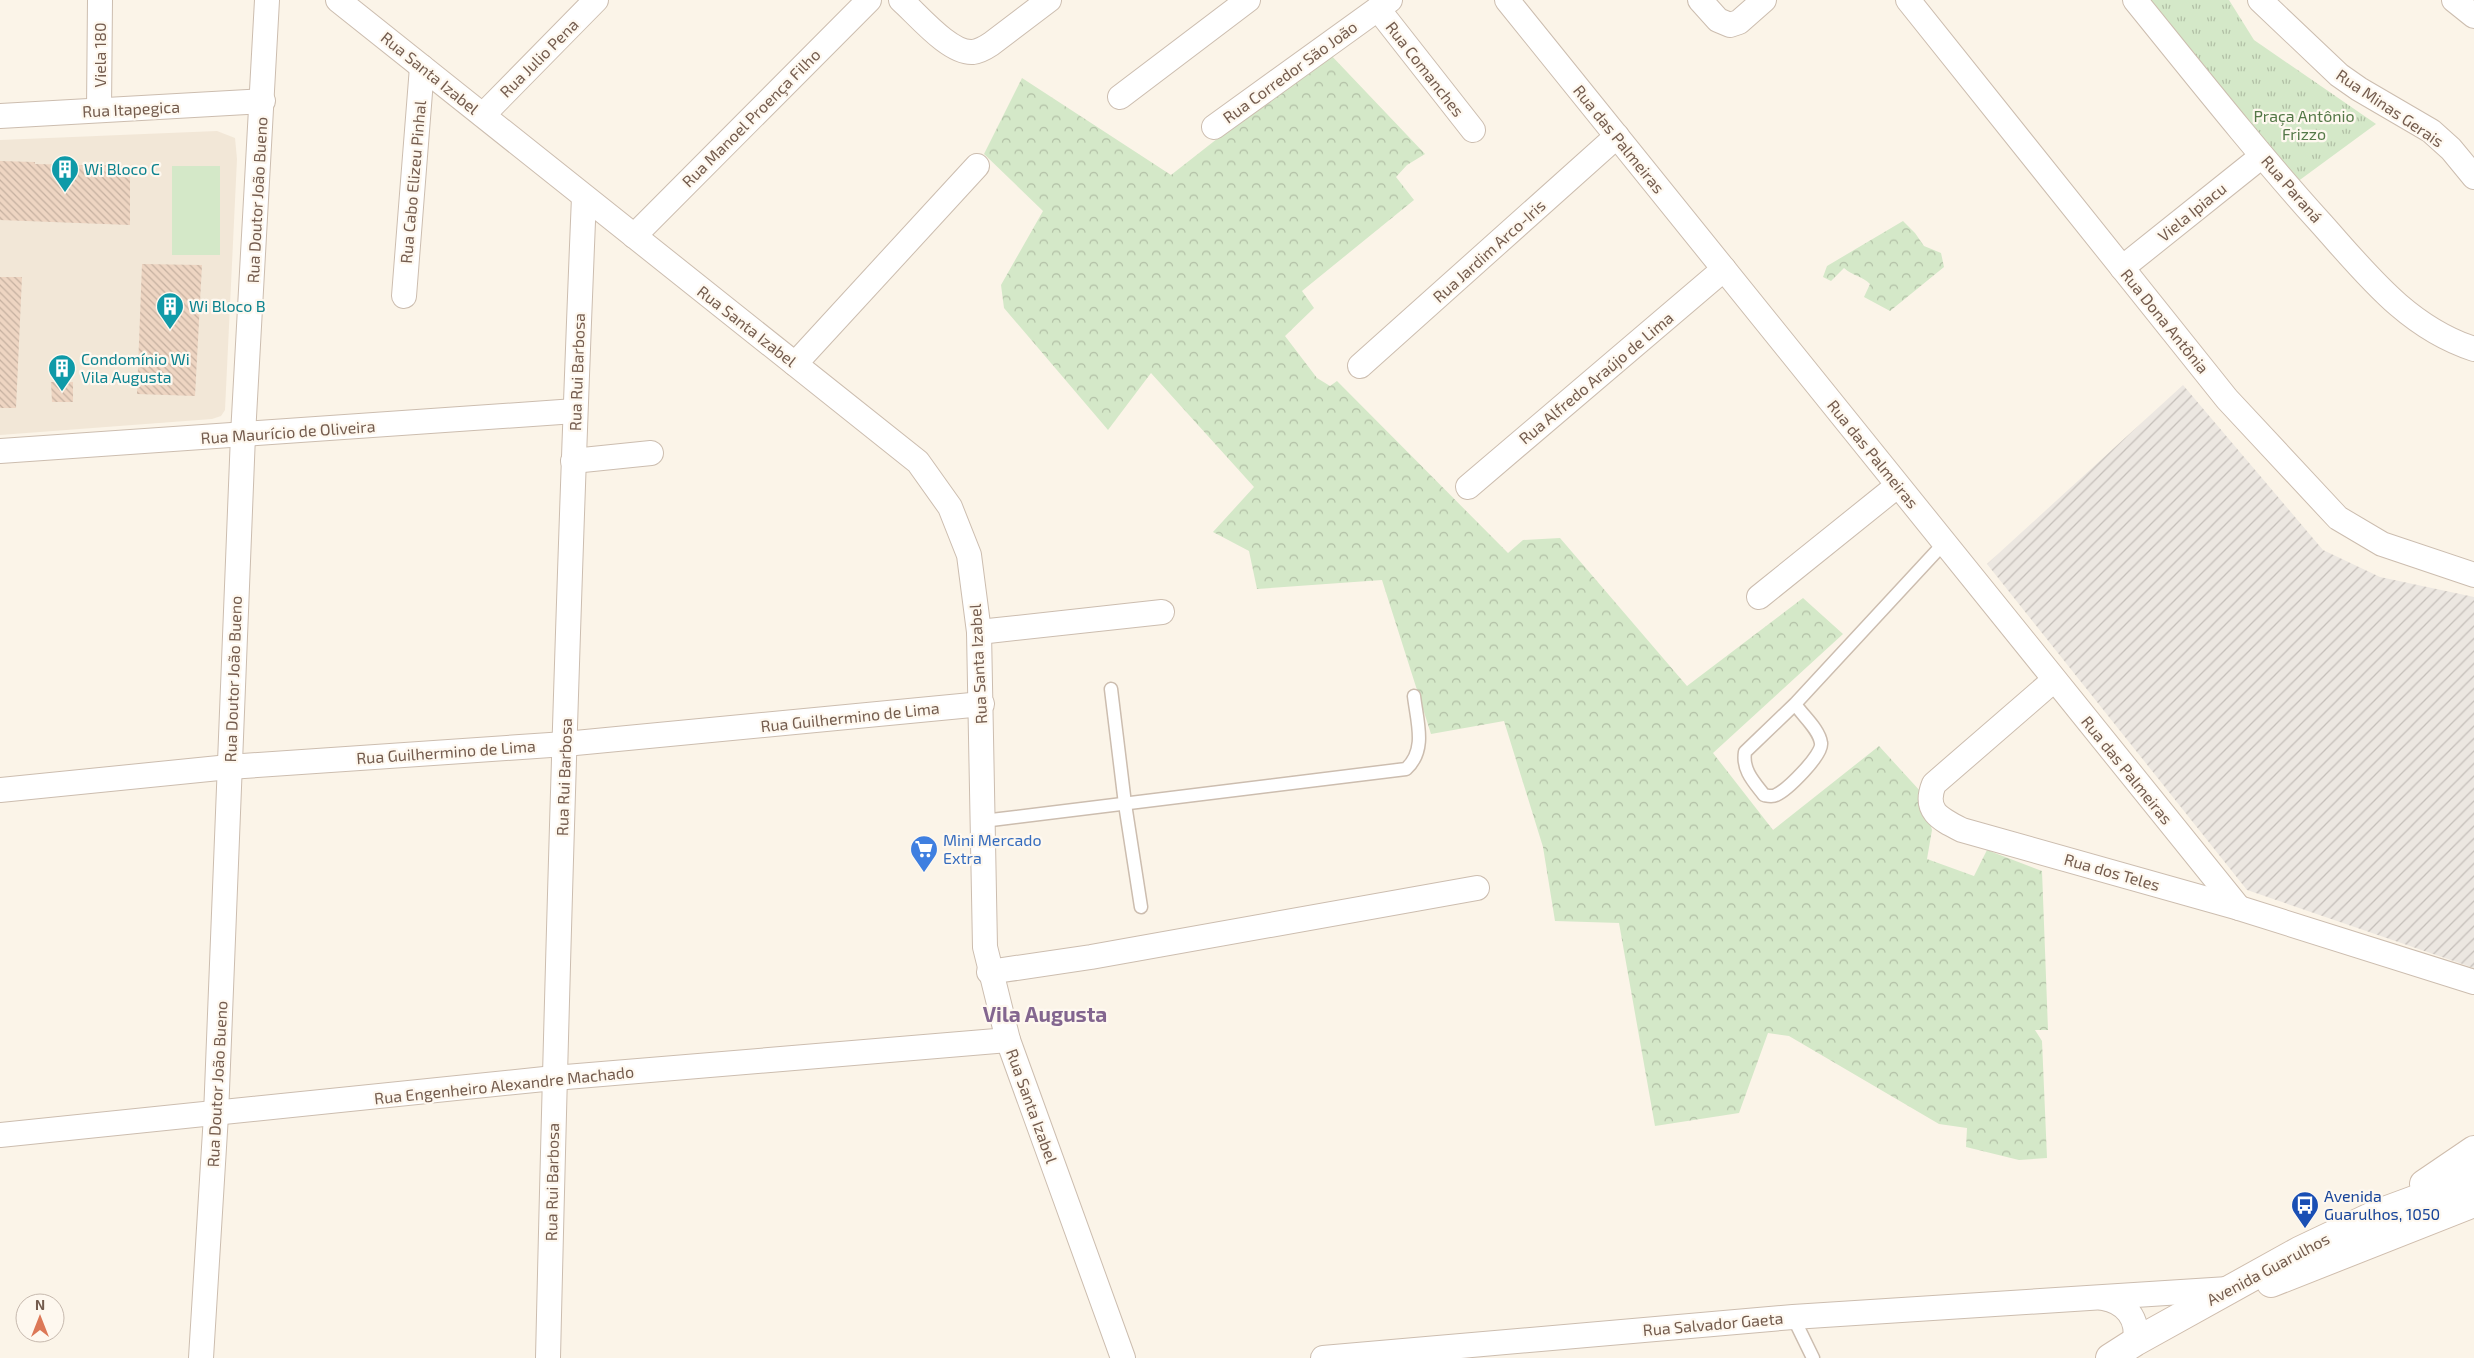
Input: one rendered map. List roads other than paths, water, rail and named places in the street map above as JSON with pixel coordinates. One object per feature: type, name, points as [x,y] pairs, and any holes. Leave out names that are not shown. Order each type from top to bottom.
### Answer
[{"type":"main road","points":[[2379,1213],[2474,1150]]},
{"type":"main road","name":"Avenida Guarulhos","points":[[2110,1358],[2228,1289],[2299,1251],[2379,1213],[2474,1178]]},
{"type":"main road","name":"Avenida Guarulhos","points":[[2176,1319],[2474,1202]]},
{"type":"street","name":"Viela 180","points":[[99,110],[100,0]]},
{"type":"street","name":"Rua Doutor João Bueno","points":[[201,1358],[216,1115],[243,435],[263,101],[267,0]]},
{"type":"street","name":"Rua Santa Izabel","points":[[338,0],[918,462],[950,507],[969,555],[979,632],[982,704],[985,947],[989,972],[1008,1040],[1123,1358]]},
{"type":"street","name":"Rua Julio Pena","points":[[482,115],[596,0]]},
{"type":"street","name":"Rua Manoel Proença Filho","points":[[634,236],[869,0]]},
{"type":"street","points":[[901,0],[951,46],[969,52],[982,50],[1049,0]]},
{"type":"street","points":[[1120,97],[1248,0]]},
{"type":"street","name":"Rua das Palmeiras","points":[[1507,0],[1897,486],[1946,542],[2054,680],[2239,908]]},
{"type":"street","points":[[1700,0],[1718,20],[1730,25],[1739,22],[1764,0]]},
{"type":"street","name":"Rua Dona Antônia","points":[[1908,0],[2227,398],[2338,518],[2382,544],[2474,575]]},
{"type":"street","name":"Rua Paraná","points":[[2135,0],[2262,156],[2391,300],[2435,332],[2474,349]]},
{"type":"street","name":"Rua Minas Gerais","points":[[2260,0],[2339,75],[2359,89],[2431,131],[2451,149],[2474,177]]},
{"type":"street","points":[[2454,0],[2474,16]]},
{"type":"street","name":"Rua Corredor São João","points":[[1214,126],[1384,4]]},
{"type":"street","name":"Rua Comanches","points":[[1384,4],[1473,130]]},
{"type":"street","name":"Rua Cabo Elizeu Pinhal","points":[[404,296],[422,67]]},
{"type":"street","name":"Rua Itapegica","points":[[0,116],[263,101]]},
{"type":"street","name":"Rua Jardim Arco-Iris","points":[[1360,366],[1617,136]]},
{"type":"street","name":"Viela Ipiacu","points":[[2122,268],[2262,156]]},
{"type":"street","points":[[795,364],[977,166]]},
{"type":"street","name":"Rua Rui Barbosa","points":[[548,1358],[564,744],[584,197]]},
{"type":"street","name":"Rua Alfredo Araújo de Lima","points":[[1468,488],[1724,269]]},
{"type":"street","name":"Rua Maurício de Oliveira","points":[[0,451],[575,411]]},
{"type":"street","points":[[573,461],[651,454]]},
{"type":"street","points":[[1758,597],[1897,486]]},
{"type":"street","points":[[979,632],[1162,612]]},
{"type":"street","name":"Rua dos Teles","points":[[2054,680],[1934,784],[1929,795],[1930,805],[1936,814],[1962,830],[2239,908],[2474,982]]},
{"type":"street","name":"Rua Guilhermino de Lima","points":[[0,790],[229,767],[564,744],[982,704]]},
{"type":"street","points":[[989,972],[1091,957],[1477,888]]},
{"type":"street","name":"Rua Engenheiro Alexandre Machado","points":[[0,1135],[216,1115],[554,1078],[1008,1040]]},
{"type":"street","name":"Rua Salvador Gaeta","points":[[1324,1358],[1518,1350],[1793,1317],[2228,1289]]},
{"type":"street","name":"Rua Salvador Gaeta","points":[[2103,1298],[2118,1302],[2130,1312],[2136,1326],[2135,1342]]},
{"type":"lane","points":[[1795,704],[1817,732],[1822,745],[1819,756],[1781,792],[1773,797],[1764,796],[1747,772],[1743,762],[1745,752],[1795,704],[1946,542]]},
{"type":"lane","points":[[1110,689],[1141,907]]},
{"type":"lane","points":[[983,821],[1406,769],[1414,762],[1419,749],[1414,696]]},
{"type":"lane","points":[[1793,1317],[1813,1358]]},
{"type":"place","name":"Wi Bloco C","points":[[65,193]]},
{"type":"place","name":"Wi Bloco B","points":[[170,330]]},
{"type":"place","name":"Condomínio Wi Vila Augusta","points":[[62,392]]},
{"type":"place","name":"Mini Mercado Extra","points":[[924,873]]},
{"type":"place","name":"Avenida Guarulhos, 1050","points":[[2305,1229]]},
{"type":"district","name":"Vila Augusta","points":[[1045,1015]]},
{"type":"park label","name":"Praça Antônio Frizzo","points":[[2304,125]]}]
